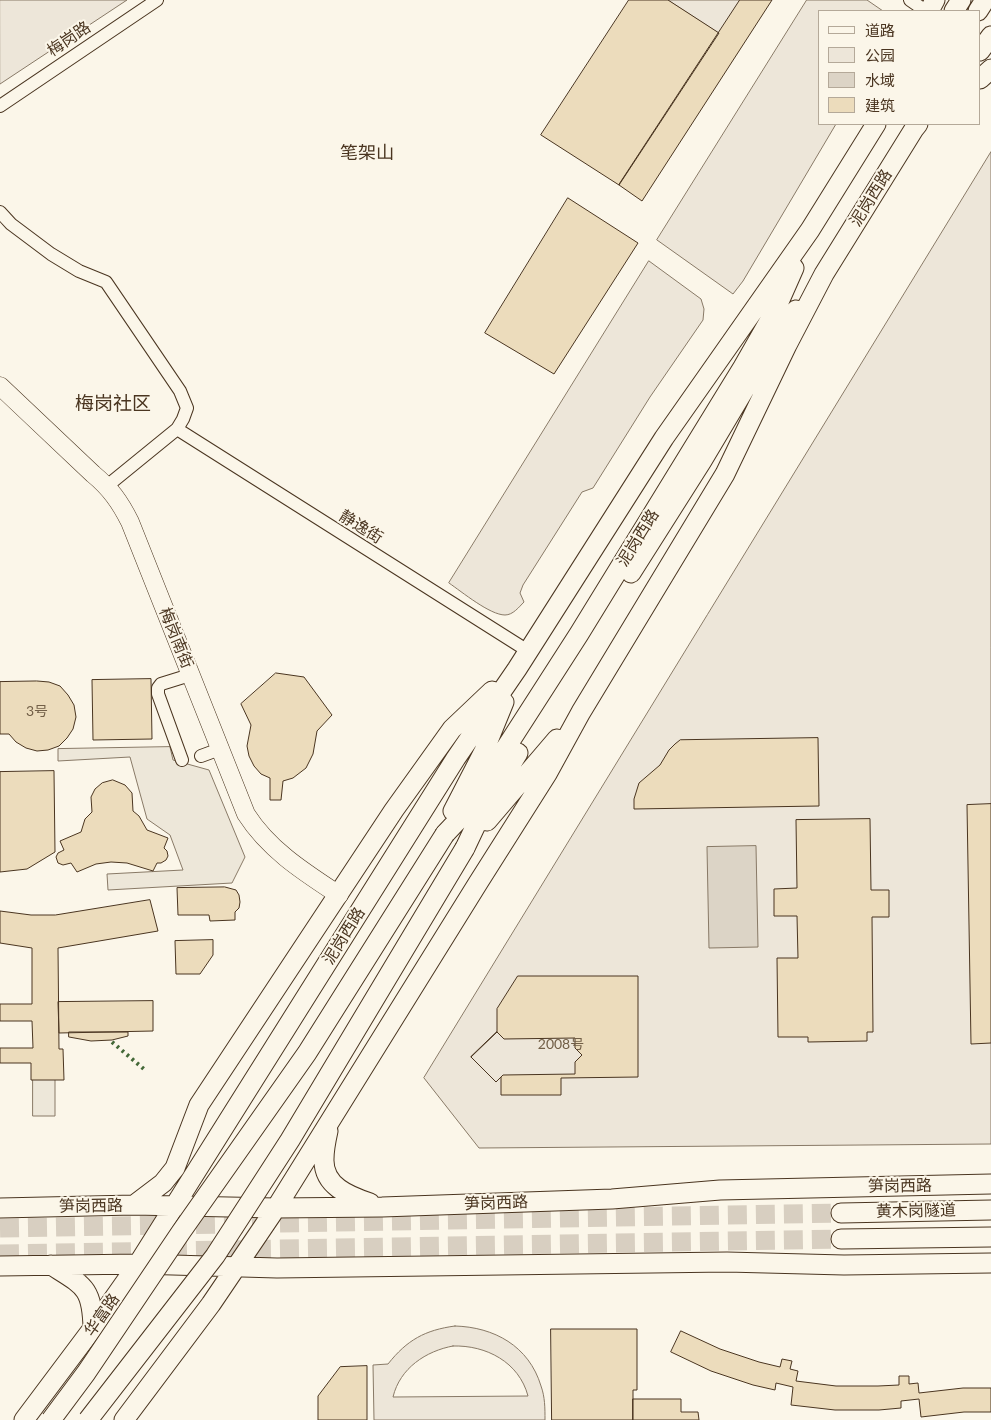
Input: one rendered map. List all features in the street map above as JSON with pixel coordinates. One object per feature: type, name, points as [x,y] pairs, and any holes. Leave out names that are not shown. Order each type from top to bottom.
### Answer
[{"type":"main road","points":[[981,50],[991,36]]},
{"type":"main road","points":[[981,78],[991,70]]},
{"type":"main road","name":"泥岗西路","points":[[175,1205],[456,758],[517,669],[664,438],[810,230],[875,125]]},
{"type":"main road","name":"泥岗西路","points":[[276,1208],[547,774],[581,712],[726,474],[787,345],[824,274],[918,125]]},
{"type":"main road","name":"泥岗西路","points":[[181,1232],[307,1053],[445,834],[462,816],[535,703],[738,375],[775,311],[810,230]]},
{"type":"main road","name":"泥岗西路","points":[[88,1420],[215,1256],[290,1140],[465,848],[483,810],[524,743],[702,460],[777,335],[824,274]]},
{"type":"main road","points":[[134,1205],[163,1183],[175,1168],[199,1105],[394,810],[452,729],[517,669]]},
{"type":"main road","name":"泥岗西路","points":[[445,834],[453,810],[484,752],[517,669]]},
{"type":"main road","name":"泥岗西路","points":[[465,848],[581,712]]},
{"type":"main road","points":[[329,1123],[323,1161],[330,1180],[346,1194],[382,1207]]},
{"type":"main road","name":"笋岗西路","points":[[0,1208],[134,1205],[276,1208],[382,1207],[612,1199],[720,1190],[991,1184]]},
{"type":"main road","name":"华富路","points":[[24,1420],[138,1264],[175,1205]]},
{"type":"main road","points":[[124,1420],[211,1304],[276,1208]]},
{"type":"main road","name":"黄木岗隧道","points":[[840,1212],[991,1210]]},
{"type":"main road","name":"华富路","points":[[51,1420],[86,1373],[181,1232]]},
{"type":"main road","name":"黄木岗隧道","points":[[841,1239],[991,1237]]},
{"type":"main road","points":[[0,1266],[138,1264],[237,1267],[727,1262],[844,1265],[991,1263]]},
{"type":"main road","points":[[51,1265],[80,1284],[87,1292],[92,1306],[93,1328]]},
{"type":"street","name":"梅岗路","points":[[0,106],[157,0]]},
{"type":"street","points":[[910,0],[925,10]]},
{"type":"street","points":[[0,212],[11,224],[51,254],[79,271],[106,282],[180,391],[187,408],[177,429],[107,486]]},
{"type":"street","name":"梅岗南街","points":[[0,386],[107,486],[121,506],[130,522],[246,814],[255,828],[278,852],[339,895]]},
{"type":"street","name":"静逸街","points":[[177,429],[528,651]]},
{"type":"street","points":[[182,760],[158,694],[158,688],[161,684],[190,675]]},
{"type":"street","points":[[201,756],[220,749]]},
{"type":"green space","points":[[0,0],[127,0],[0,84]]},
{"type":"green space","points":[[668,0],[747,0],[719,33]]},
{"type":"green space","points":[[807,0],[867,0],[882,10],[818,10],[818,125],[835,125],[743,281],[733,294],[657,240]]},
{"type":"green space","points":[[991,152],[991,1144],[479,1148],[424,1078]]},
{"type":"green space","points":[[649,261],[701,299],[704,309],[703,320],[650,397],[593,488],[582,492],[523,585],[520,593],[524,602],[508,615],[492,611],[449,583]]},
{"type":"green space","points":[[455,1326],[483,1330],[508,1341],[519,1350],[528,1360],[541,1386],[544,1398],[545,1420],[374,1420],[373,1365],[388,1364],[410,1342],[426,1333]],"holes":[[[465,1346],[489,1352],[509,1365],[524,1384],[528,1396],[393,1397],[396,1387],[408,1369],[416,1362],[443,1348]]]},
{"type":"shaded area","points":[[170,747],[173,760],[209,770],[245,857],[232,883],[108,890],[107,874],[183,870],[170,835],[147,819],[130,757],[58,761],[58,749]]},
{"type":"shaded area","points":[[33,1075],[55,1075],[55,1116],[33,1116]]},
{"type":"water","points":[[756,846],[758,947],[709,948],[707,847]]},
{"type":"building","points":[[629,0],[668,0],[719,33],[619,185],[541,135]]},
{"type":"building","points":[[740,0],[772,0],[642,201],[619,185]]},
{"type":"building","points":[[568,198],[638,243],[554,374],[485,333]]},
{"type":"building","points":[[276,673],[304,677],[332,715],[317,731],[313,754],[306,768],[293,778],[283,781],[281,800],[270,800],[270,778],[261,774],[249,756],[247,746],[251,725],[241,704]]},
{"type":"building","points":[[151,679],[152,739],[93,740],[92,680]]},
{"type":"building","points":[[0,682],[49,682],[60,686],[74,705],[76,717],[73,729],[59,746],[37,751],[26,748],[16,742],[9,734],[0,734]]},
{"type":"building","points":[[818,738],[819,806],[634,809],[634,799],[639,783],[660,765],[669,750],[680,740]]},
{"type":"building","points":[[54,771],[55,852],[27,869],[0,872],[0,772]]},
{"type":"building","points":[[113,780],[125,785],[132,793],[133,811],[139,816],[147,830],[168,838],[164,848],[168,856],[166,860],[157,863],[153,871],[127,863],[111,862],[96,864],[77,872],[71,863],[63,865],[58,863],[56,857],[58,853],[64,850],[60,841],[81,832],[85,819],[92,812],[91,797],[95,789],[102,783]]},
{"type":"building","points":[[991,804],[991,1043],[971,1044],[967,805]]},
{"type":"building","points":[[870,819],[871,890],[889,890],[889,917],[872,917],[873,1032],[867,1032],[867,1041],[808,1042],[808,1037],[778,1037],[777,958],[798,958],[797,916],[774,916],[774,889],[797,888],[796,820]]},
{"type":"building","points":[[225,887],[236,890],[239,895],[240,902],[239,908],[235,912],[235,920],[210,921],[209,915],[178,915],[177,888]]},
{"type":"building","points":[[150,900],[158,931],[58,948],[59,1049],[63,1049],[64,1080],[31,1080],[31,1063],[0,1063],[0,1048],[33,1048],[32,1021],[0,1021],[0,1004],[32,1004],[32,948],[0,943],[0,911],[31,915],[55,915]]},
{"type":"building","points":[[213,940],[213,955],[200,974],[176,974],[175,941]]},
{"type":"building","points":[[518,976],[638,976],[638,1077],[561,1078],[561,1095],[501,1095],[501,1077],[496,1082],[471,1057],[497,1032],[497,1009]]},
{"type":"building","points":[[153,1001],[153,1031],[59,1033],[58,1002]]},
{"type":"building","points":[[69,1032],[128,1032],[128,1036],[112,1040],[91,1041],[69,1037]]},
{"type":"building","points":[[497,1032],[504,1039],[575,1038],[575,1048],[582,1055],[575,1062],[575,1074],[503,1075],[496,1082],[471,1057]]},
{"type":"building","points":[[551,1329],[637,1329],[637,1390],[633,1390],[633,1420],[552,1420]]},
{"type":"building","points":[[681,1331],[720,1349],[759,1362],[780,1367],[782,1359],[792,1361],[790,1369],[798,1371],[796,1381],[836,1386],[878,1386],[899,1385],[899,1376],[909,1376],[909,1384],[918,1383],[919,1393],[963,1388],[991,1388],[991,1412],[964,1412],[921,1417],[919,1399],[901,1401],[901,1408],[879,1410],[835,1410],[791,1405],[793,1387],[776,1383],[775,1390],[753,1385],[711,1371],[671,1352]]},
{"type":"building","points":[[367,1366],[367,1420],[318,1420],[318,1396],[340,1367]]},
{"type":"building","points":[[633,1399],[681,1399],[681,1412],[698,1412],[699,1420],[633,1420]]},
{"type":"tunnel","points":[[0,1228],[841,1213]]},
{"type":"tunnel","points":[[0,1254],[841,1239]]},
{"type":"hedge","points":[[112,1042],[145,1070]]},
{"type":"district","name":"笔架山","points":[[367,153]]},
{"type":"district","name":"梅岗社区","points":[[113,404]]}]
